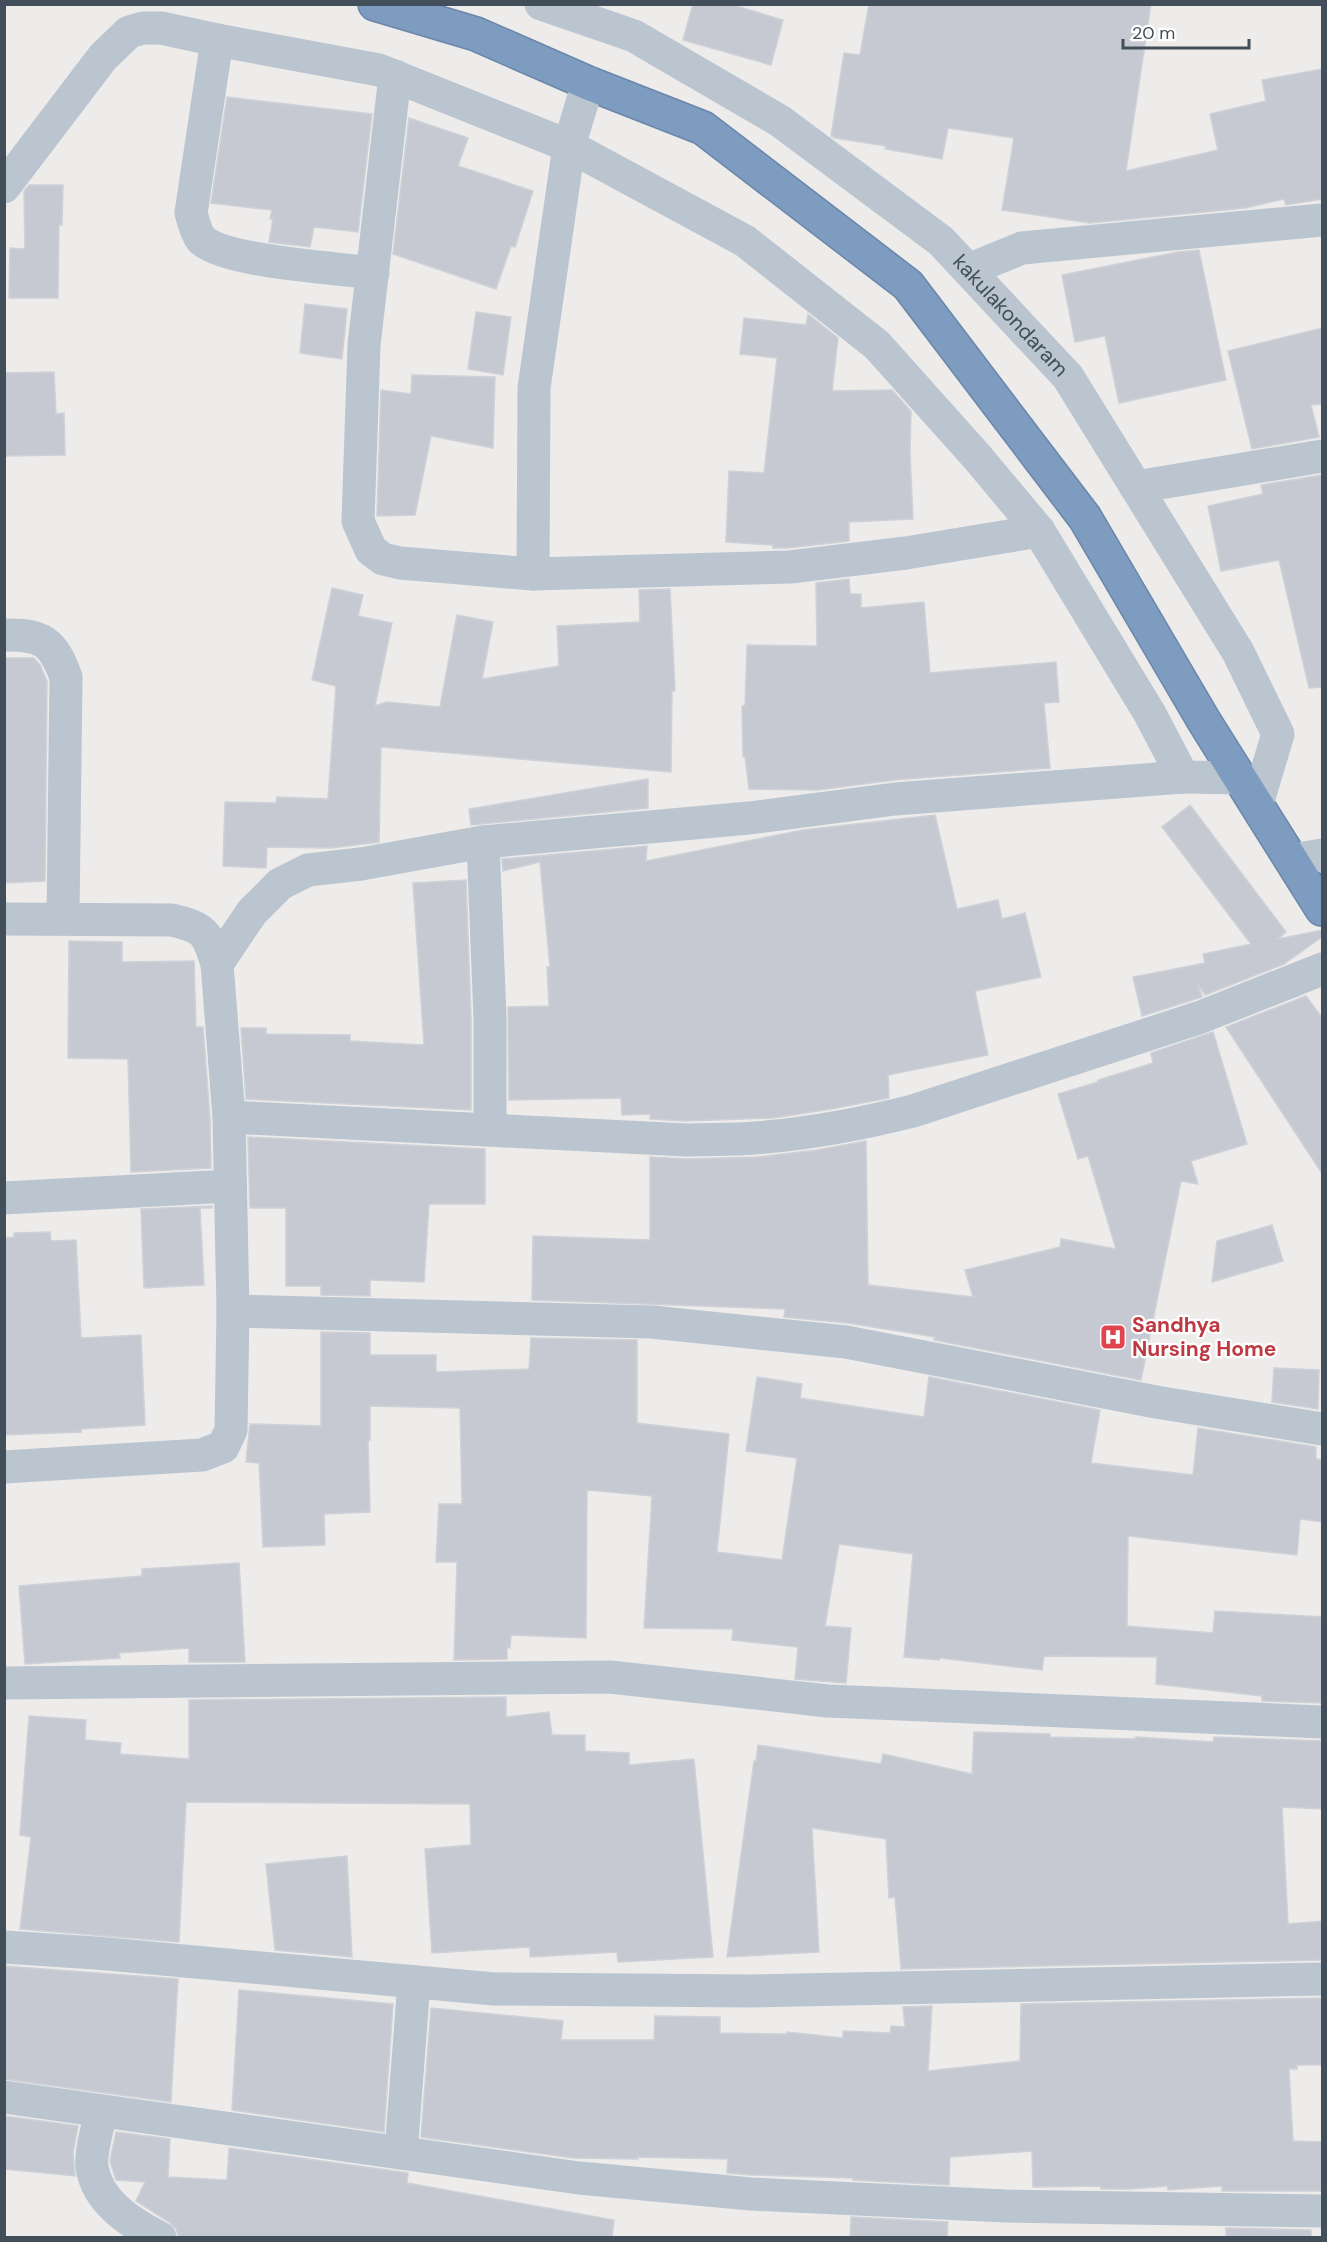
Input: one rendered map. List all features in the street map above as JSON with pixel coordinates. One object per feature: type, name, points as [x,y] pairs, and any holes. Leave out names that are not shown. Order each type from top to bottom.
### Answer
[{"type":"highway","points":[[375,4],[476,34],[588,83],[703,128],[908,285],[1085,518],[1204,721],[1249,791],[1308,858],[1323,909]]},
{"type":"street","name":"kakulakondaram","points":[[541,4],[634,36],[780,121],[941,241],[1068,377],[1238,652],[1278,734],[1249,791]]},
{"type":"street","points":[[4,187],[103,57],[129,32],[144,28],[161,28],[379,70],[569,146],[745,241],[877,345],[978,458],[1039,531],[1150,714],[1183,777]]},
{"type":"street","points":[[217,40],[191,213],[200,238],[213,247],[236,256],[373,273]]},
{"type":"street","points":[[395,76],[364,357],[358,521],[370,550],[383,559],[400,563],[533,574],[789,567],[906,554],[1039,531]]},
{"type":"street","points":[[533,574],[534,388],[569,146],[588,83]]},
{"type":"street","points":[[968,270],[1022,248],[1323,220]]},
{"type":"street","points":[[1136,487],[1323,456]]},
{"type":"street","points":[[4,635],[24,634],[42,640],[58,655],[66,677],[63,918]]},
{"type":"street","points":[[217,964],[252,912],[280,884],[308,870],[361,864],[483,842],[749,818],[895,799],[1183,777],[1249,791]]},
{"type":"street","points":[[483,842],[490,1018],[490,1129]]},
{"type":"street","points":[[4,919],[172,920],[192,925],[205,933],[217,964],[229,1117],[233,1311],[231,1430],[222,1447],[202,1455],[4,1467]]},
{"type":"street","points":[[229,1117],[686,1140],[754,1138],[866,1123],[913,1111],[1202,1017],[1323,969]]},
{"type":"street","points":[[4,1198],[230,1186]]},
{"type":"street","points":[[233,1311],[652,1322],[846,1342],[1155,1402],[1323,1429]]},
{"type":"street","points":[[4,1683],[610,1677],[828,1701],[1323,1722]]},
{"type":"street","points":[[4,1947],[96,1953],[494,1989],[752,1991],[1323,1979]]},
{"type":"street","points":[[401,2153],[414,1982]]},
{"type":"street","points":[[4,2097],[579,2178],[752,2194],[1006,2206],[1323,2211]]},
{"type":"street","points":[[101,2112],[91,2165],[97,2184],[104,2196],[127,2218],[160,2238]]},
{"type":"building","points":[[693,4],[730,4],[783,20],[771,65],[683,40]]},
{"type":"building","points":[[869,4],[1151,4],[1126,171],[1218,150],[1210,114],[1266,101],[1262,80],[1323,69],[1323,199],[1286,205],[1284,199],[1246,208],[1090,223],[1002,210],[1014,138],[948,128],[942,159],[831,136],[844,53],[860,55]]},
{"type":"building","points":[[227,97],[372,114],[358,232],[314,227],[310,247],[269,242],[273,219],[270,219],[272,210],[211,203]]},
{"type":"building","points":[[409,118],[468,138],[458,166],[533,191],[515,247],[511,246],[496,289],[393,254]]},
{"type":"building","points":[[29,185],[63,185],[62,225],[59,225],[58,298],[9,298],[10,248],[25,249],[24,191]]},
{"type":"building","points":[[1199,250],[1226,380],[1119,403],[1105,336],[1075,342],[1062,275],[1178,252]]},
{"type":"building","points":[[305,304],[347,309],[342,359],[300,353]]},
{"type":"building","points":[[476,312],[511,317],[503,375],[468,369]]},
{"type":"building","points":[[808,314],[838,338],[832,391],[892,390],[911,411],[913,519],[849,522],[849,541],[787,548],[726,542],[729,471],[764,473],[777,358],[740,354],[744,318],[806,325]]},
{"type":"building","points":[[1323,328],[1323,404],[1311,405],[1319,437],[1252,449],[1228,351]]},
{"type":"building","points":[[54,372],[56,414],[64,413],[65,455],[4,456],[4,373]]},
{"type":"building","points":[[412,375],[495,377],[493,448],[431,436],[415,515],[377,516],[381,390],[411,394]]},
{"type":"building","points":[[1323,475],[1323,687],[1309,688],[1279,560],[1221,571],[1208,506],[1263,494],[1261,485]]},
{"type":"building","points":[[849,579],[850,594],[861,594],[861,608],[924,602],[930,673],[1056,662],[1059,702],[1044,703],[1050,768],[894,780],[818,790],[749,789],[745,757],[743,757],[742,706],[745,705],[747,645],[817,646],[816,583]]},
{"type":"building","points":[[332,588],[363,595],[358,616],[392,623],[375,706],[386,702],[440,707],[457,615],[493,622],[482,679],[559,666],[557,626],[640,622],[639,590],[670,589],[675,691],[672,691],[671,772],[381,747],[379,842],[331,848],[267,847],[266,868],[223,866],[225,802],[276,803],[277,797],[328,799],[336,686],[312,680]]},
{"type":"building","points":[[4,658],[34,658],[47,681],[45,881],[4,883]]},
{"type":"building","points":[[648,779],[648,808],[471,825],[469,809]]},
{"type":"building","points":[[1190,805],[1286,932],[1278,939],[1323,930],[1323,936],[1284,964],[1205,995],[1198,984],[1202,997],[1142,1016],[1133,977],[1205,963],[1203,954],[1251,944],[1162,827]]},
{"type":"building","points":[[935,815],[957,909],[998,900],[1002,919],[1025,913],[1041,977],[975,991],[988,1055],[888,1075],[889,1098],[773,1118],[686,1121],[650,1119],[650,1114],[622,1115],[621,1098],[509,1100],[508,1007],[549,1006],[547,967],[550,967],[540,862],[503,871],[502,859],[647,846],[646,861],[803,830]]},
{"type":"building","points":[[466,880],[471,1018],[471,1110],[246,1099],[241,1028],[266,1028],[266,1034],[350,1035],[350,1041],[424,1045],[413,883]]},
{"type":"building","points":[[69,941],[122,942],[122,962],[194,961],[196,1027],[203,1027],[210,1118],[211,1168],[131,1172],[128,1059],[68,1058]]},
{"type":"building","points":[[1306,996],[1323,1019],[1323,1175],[1226,1027]]},
{"type":"building","points":[[1213,1032],[1247,1144],[1191,1161],[1198,1184],[1181,1181],[1141,1380],[934,1340],[935,1337],[848,1323],[784,1317],[785,1309],[532,1300],[533,1236],[650,1240],[650,1157],[687,1159],[757,1157],[866,1141],[868,1285],[973,1297],[965,1270],[1060,1247],[1061,1239],[1116,1249],[1088,1156],[1078,1159],[1058,1094],[1153,1063],[1151,1053]]},
{"type":"building","points":[[248,1137],[485,1149],[485,1204],[429,1204],[424,1282],[370,1280],[370,1296],[321,1295],[321,1286],[286,1286],[286,1208],[250,1208]]},
{"type":"building","points":[[212,1206],[212,1208],[200,1208],[204,1285],[144,1288],[141,1209]]},
{"type":"building","points":[[1272,1225],[1283,1261],[1212,1282],[1217,1241]]},
{"type":"building","points":[[50,1232],[51,1241],[76,1240],[81,1338],[141,1335],[145,1425],[81,1429],[81,1432],[4,1435],[4,1238],[14,1237],[14,1233]]},
{"type":"building","points":[[321,1332],[370,1333],[370,1355],[436,1355],[436,1372],[529,1369],[531,1338],[637,1340],[637,1423],[729,1434],[717,1552],[782,1560],[797,1458],[746,1451],[757,1377],[802,1384],[800,1398],[924,1417],[929,1377],[1100,1410],[1091,1463],[1193,1475],[1198,1428],[1316,1447],[1316,1459],[1323,1460],[1323,1522],[1300,1519],[1297,1555],[1128,1536],[1127,1626],[1213,1633],[1215,1611],[1323,1617],[1323,1703],[1262,1701],[1262,1696],[1156,1684],[1157,1657],[1044,1656],[1042,1670],[940,1658],[939,1660],[904,1657],[913,1554],[839,1544],[825,1626],[851,1628],[846,1683],[795,1679],[798,1647],[732,1640],[733,1629],[644,1628],[652,1496],[587,1490],[586,1638],[511,1635],[510,1648],[507,1647],[507,1659],[454,1660],[457,1562],[436,1562],[439,1504],[462,1504],[460,1408],[370,1406],[370,1440],[368,1440],[370,1512],[324,1514],[325,1545],[263,1547],[259,1463],[246,1462],[250,1424],[321,1426]]},
{"type":"building","points":[[1274,1368],[1319,1370],[1318,1409],[1272,1402]]},
{"type":"building","points":[[239,1563],[245,1662],[189,1662],[189,1648],[119,1653],[120,1658],[25,1664],[19,1586],[142,1576],[142,1569]]},
{"type":"building","points":[[506,1697],[506,1717],[549,1712],[552,1735],[585,1735],[585,1751],[629,1753],[629,1765],[694,1759],[713,1957],[618,1962],[617,1952],[530,1957],[530,1947],[432,1953],[425,1849],[471,1845],[470,1804],[186,1802],[179,1942],[20,1929],[31,1837],[20,1835],[29,1716],[86,1720],[85,1740],[121,1743],[120,1754],[189,1759],[189,1700]]},
{"type":"building","points":[[974,1732],[1050,1734],[1050,1737],[1136,1739],[1136,1737],[1213,1742],[1214,1737],[1323,1741],[1323,1809],[1282,1807],[1288,1924],[1323,1921],[1323,1960],[901,1969],[895,1897],[889,1898],[886,1839],[812,1828],[819,1952],[727,1957],[758,1745],[881,1764],[883,1754],[972,1774]]},
{"type":"building","points":[[347,1856],[352,1957],[275,1950],[266,1864]]},
{"type":"building","points":[[4,1966],[178,1979],[171,2102],[4,2079]]},
{"type":"building","points":[[239,1990],[393,2004],[384,2132],[232,2110]]},
{"type":"building","points":[[1323,1998],[1323,2065],[1297,2065],[1297,2069],[1289,2069],[1293,2141],[1323,2142],[1323,2191],[1222,2191],[1222,2186],[1168,2190],[1168,2186],[1131,2189],[1101,2189],[1101,2186],[1033,2187],[1032,2151],[950,2157],[949,2185],[853,2180],[853,2178],[727,2173],[728,2159],[573,2158],[421,2137],[431,2008],[563,2021],[561,2040],[654,2040],[655,2016],[720,2017],[720,2033],[787,2034],[787,2032],[843,2038],[843,2031],[890,2033],[891,2026],[905,2027],[903,2007],[932,2006],[928,2071],[1020,2061],[1021,2004]]},
{"type":"building","points":[[4,2116],[78,2126],[73,2153],[75,2176],[4,2169]]},
{"type":"building","points":[[116,2132],[170,2139],[168,2177],[227,2180],[229,2148],[408,2173],[407,2183],[614,2220],[612,2238],[179,2238],[176,2229],[169,2222],[136,2201],[145,2182],[116,2180],[110,2161]]},
{"type":"building","points":[[851,2217],[948,2222],[947,2238],[850,2238]]},
{"type":"building","points":[[1226,2228],[1311,2230],[1311,2238],[1226,2238]]},
{"type":"place","name":"Sandhya Nursing Home","points":[[1113,1337]]}]
